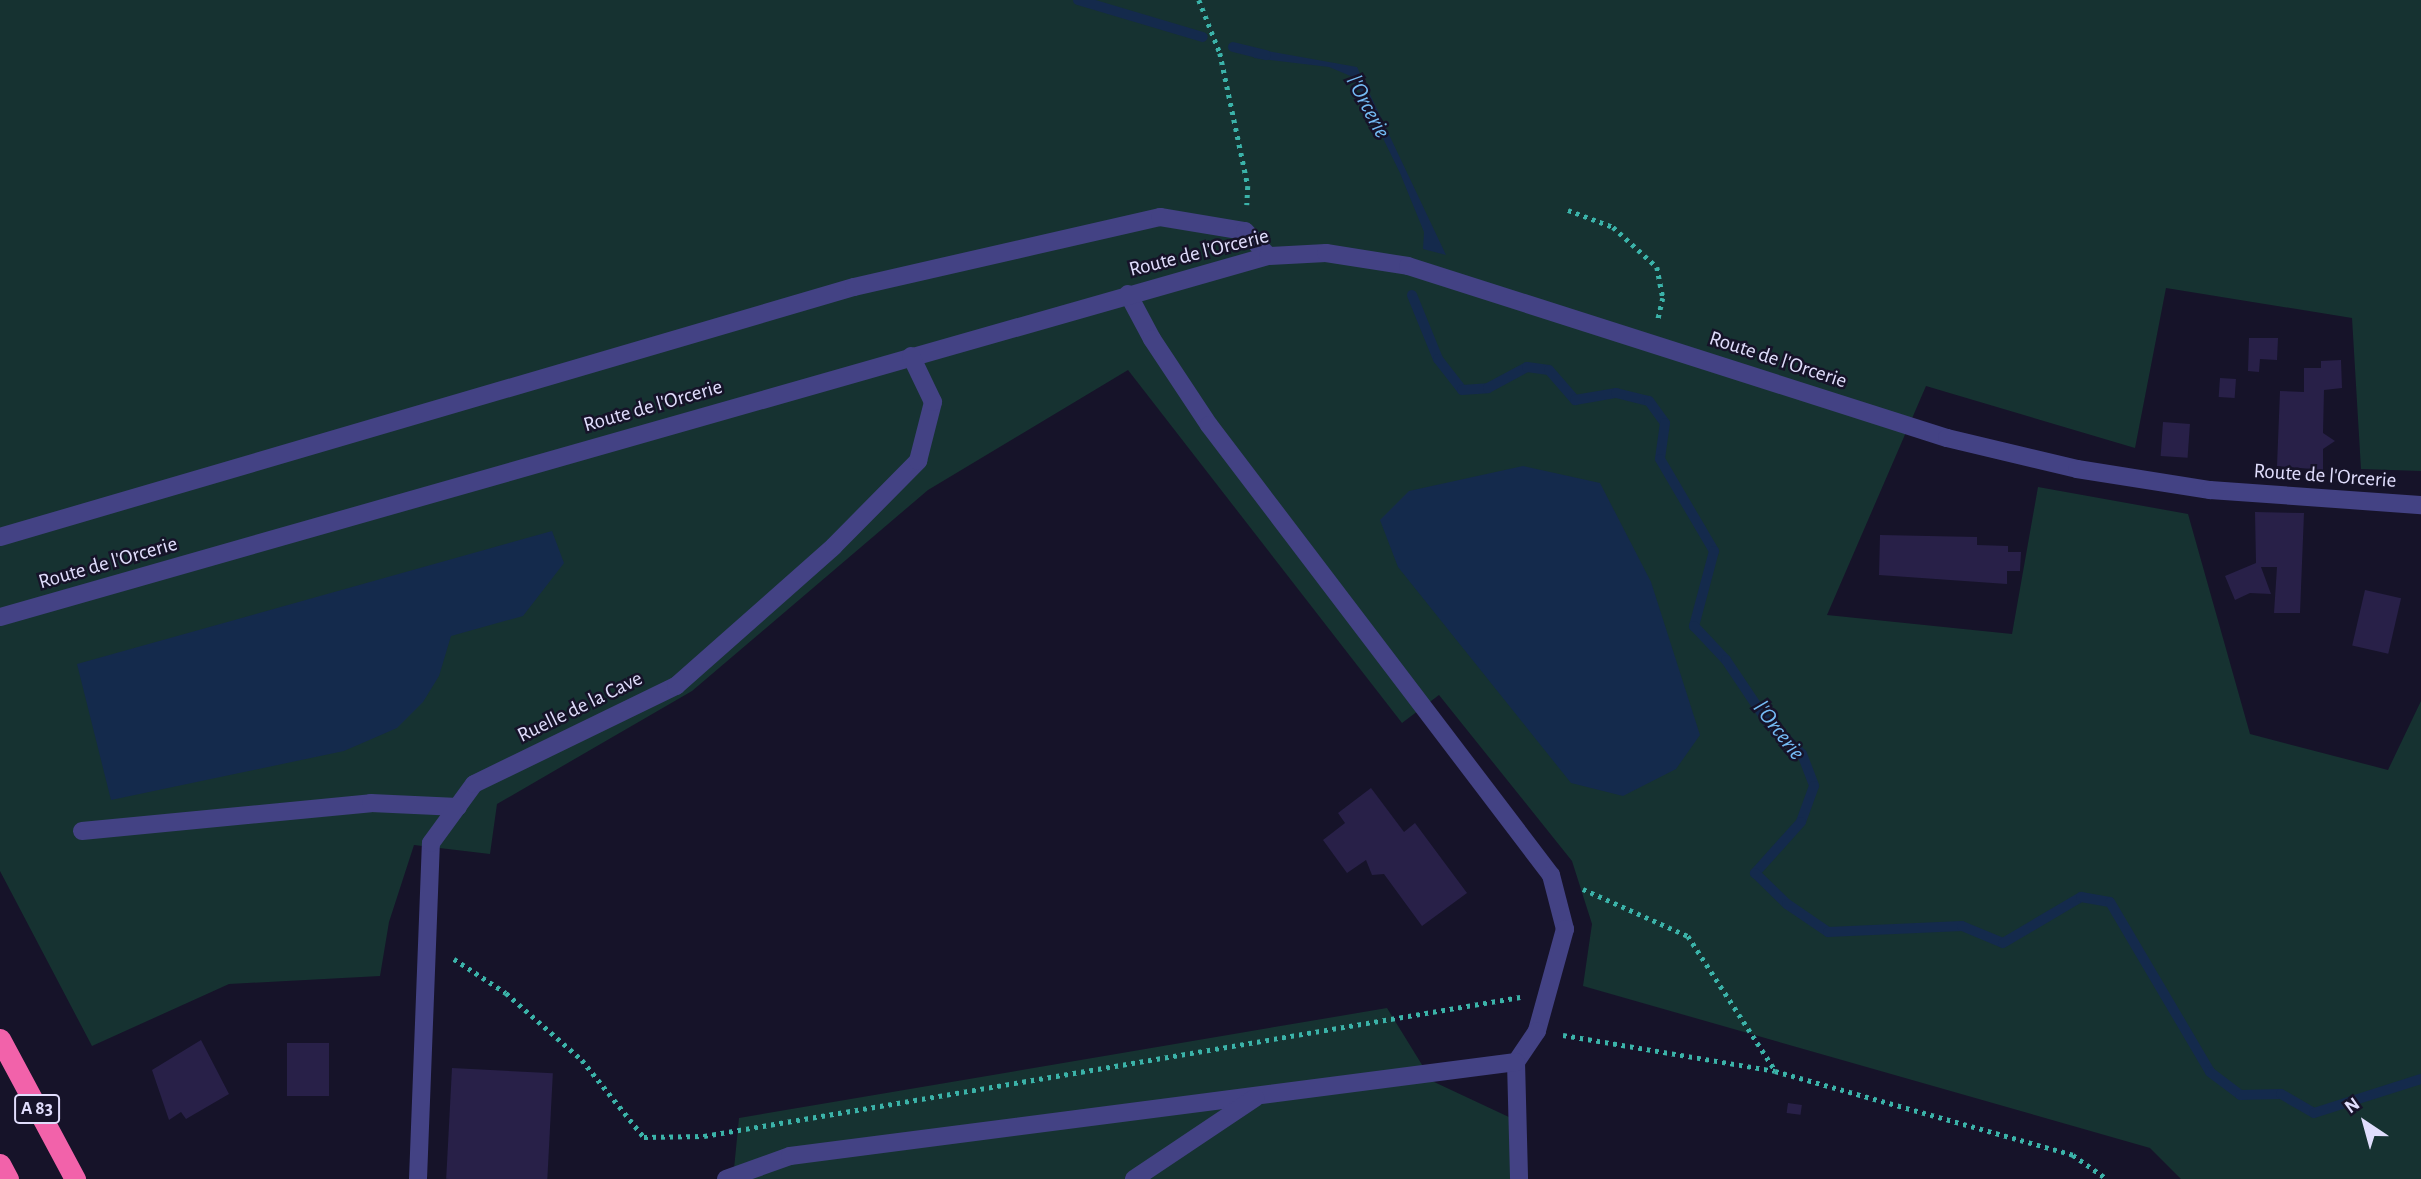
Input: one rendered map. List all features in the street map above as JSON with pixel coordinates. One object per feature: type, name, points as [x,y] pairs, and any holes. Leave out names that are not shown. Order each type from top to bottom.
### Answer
[{"type":"highway","name":"A 83","points":[[0,1039],[75,1179]]},
{"type":"highway","points":[[0,1164],[8,1179]]},
{"type":"street","points":[[0,537],[854,287],[1160,217],[1245,231],[1268,256]]},
{"type":"street","name":"Route de l'Orcerie","points":[[0,617],[1128,294],[1268,256],[1325,253],[1408,266],[1947,438],[2077,469],[2196,488],[2421,505]]},
{"type":"street","points":[[1128,294],[1152,339],[1209,425],[1550,875],[1565,929],[1537,1031],[1516,1062],[1519,1179]]},
{"type":"street","name":"Ruelle de la Cave","points":[[418,1179],[425,939],[431,843],[474,783],[676,685],[834,546],[918,461],[933,402],[911,356]]},
{"type":"street","points":[[82,831],[371,803],[458,807]]},
{"type":"street","points":[[726,1179],[790,1156],[1516,1062]]},
{"type":"street","points":[[1134,1179],[1258,1096]]},
{"type":"path","points":[[1199,0],[1220,53],[1248,186],[1245,231]]},
{"type":"path","points":[[1568,211],[1613,226],[1657,267],[1663,298],[1652,343]]},
{"type":"path","points":[[1550,875],[1688,936],[1775,1071]]},
{"type":"path","points":[[425,939],[506,993],[582,1060],[643,1137],[704,1136],[1548,992]]},
{"type":"path","points":[[1537,1031],[1775,1071],[2073,1155],[2108,1179]]},
{"type":"green space","points":[[0,0],[2421,0],[2421,471],[2361,469],[2352,318],[2166,288],[2135,448],[1926,386],[1827,615],[2012,634],[2038,487],[2188,514],[2250,734],[2388,770],[2421,701],[2421,1179],[2181,1179],[2150,1148],[1583,986],[1592,924],[1572,861],[1439,695],[1402,723],[1128,370],[928,490],[692,691],[497,804],[490,854],[414,845],[389,922],[380,976],[229,984],[92,1046],[0,871]]},
{"type":"green space","points":[[1387,1008],[1432,1081],[1511,1118],[1516,1179],[733,1179],[739,1118]]},
{"type":"water","points":[[1251,48],[1357,67],[1446,255],[1423,249],[1424,232],[1400,173],[1353,77],[1329,67],[1254,58]]},
{"type":"water","points":[[1523,466],[1600,483],[1651,582],[1700,735],[1676,769],[1623,796],[1571,783],[1398,567],[1380,520],[1409,491]]},
{"type":"water","points":[[552,531],[564,563],[523,616],[451,636],[439,676],[423,702],[397,728],[344,751],[111,800],[77,664]]},
{"type":"building","points":[[2249,338],[2278,338],[2277,360],[2260,359],[2259,372],[2248,371]]},
{"type":"building","points":[[2341,360],[2342,388],[2324,390],[2323,433],[2335,441],[2323,449],[2323,470],[2277,466],[2280,391],[2304,392],[2304,368],[2321,368],[2321,361]]},
{"type":"building","points":[[2220,378],[2236,379],[2235,398],[2219,397]]},
{"type":"building","points":[[2163,422],[2190,424],[2188,458],[2161,456]]},
{"type":"building","points":[[2255,512],[2304,513],[2300,613],[2274,613],[2277,567],[2261,567],[2271,594],[2250,593],[2235,600],[2225,576],[2256,563]]},
{"type":"building","points":[[1880,535],[1977,537],[1977,545],[2008,546],[2008,552],[2021,552],[2020,571],[2007,571],[2007,584],[1879,575]]},
{"type":"building","points":[[2365,590],[2401,598],[2388,654],[2352,646]]},
{"type":"building","points":[[1371,788],[1404,832],[1415,823],[1467,893],[1422,926],[1384,874],[1372,875],[1366,860],[1347,873],[1323,840],[1345,823],[1338,813]]},
{"type":"building","points":[[201,1040],[229,1094],[186,1119],[181,1112],[169,1120],[152,1070]]},
{"type":"building","points":[[287,1043],[329,1043],[329,1096],[287,1096]]},
{"type":"building","points":[[452,1068],[553,1073],[547,1179],[446,1179]]},
{"type":"building","points":[[1788,1103],[1802,1105],[1800,1115],[1787,1113]]},
{"type":"waterway","name":"l'Orcerie","points":[[1078,0],[1203,37]]},
{"type":"waterway","name":"l'Orcerie","points":[[1233,47],[1266,55]]},
{"type":"waterway","name":"l'Orcerie","points":[[1412,295],[1438,359],[1462,390],[1488,388],[1527,367],[1549,370],[1575,400],[1616,393],[1649,401],[1665,423],[1660,459],[1714,551],[1694,626],[1726,660],[1767,721],[1802,754],[1814,786],[1801,822],[1755,873],[1787,904],[1828,932],[1962,926],[2003,943],[2081,897],[2110,902],[2210,1072],[2240,1095],[2281,1094],[2314,1113],[2421,1079]]}]
